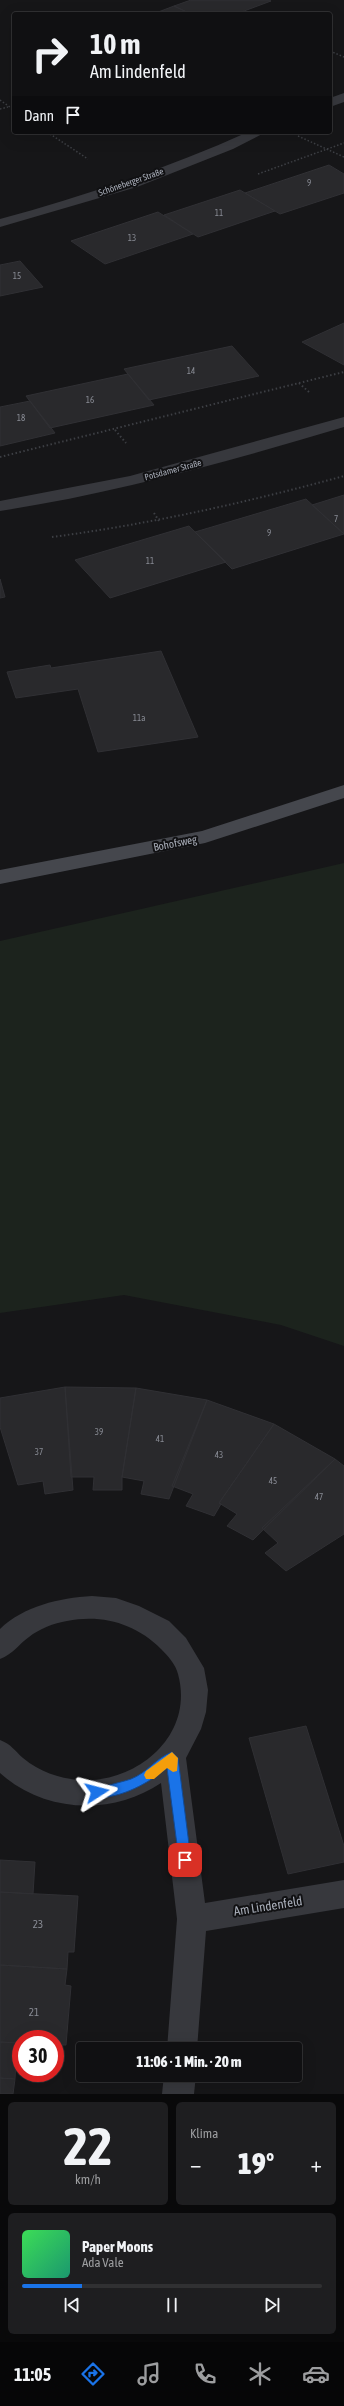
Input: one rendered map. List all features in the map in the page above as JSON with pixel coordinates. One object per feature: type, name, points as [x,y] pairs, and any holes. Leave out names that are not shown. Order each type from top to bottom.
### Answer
[{"type":"street","points":[[332,102],[344,97]]},
{"type":"street","name":"Schöneberger Straße","points":[[0,223],[130,184],[225,148],[255,134]]},
{"type":"street","name":"Potsdamer Straße","points":[[0,506],[82,492],[133,480],[344,422]]},
{"type":"street","name":"Bohofsweg","points":[[0,876],[205,837],[344,791]]},
{"type":"street","points":[[0,1648],[21,1627],[51,1612],[84,1606],[118,1609],[148,1621],[174,1642],[190,1669],[195,1699],[188,1729],[172,1758],[144,1780],[109,1792],[73,1794],[37,1785],[9,1766],[0,1753]]},
{"type":"street","points":[[172,1758],[192,1919],[183,2042]]},
{"type":"street","name":"Am Lindenfeld","points":[[192,1919],[344,1894]]},
{"type":"street","points":[[178,2094],[179,2082]]},
{"type":"path","points":[[332,52],[344,57]]},
{"type":"path","points":[[0,100],[12,109]]},
{"type":"path","points":[[0,109],[8,106]]},
{"type":"path","points":[[294,135],[344,157]]},
{"type":"path","points":[[0,458],[344,372]]},
{"type":"path","points":[[299,383],[316,397]]},
{"type":"path","points":[[50,537],[117,529],[240,504],[344,476]]},
{"type":"shaded area","points":[[344,863],[344,1346],[281,1325],[124,1295],[0,1313],[0,941]]},
{"type":"building","points":[[191,0],[271,1],[241,12],[187,12],[174,6]]},
{"type":"building","points":[[174,6],[187,12],[158,12]]},
{"type":"building","points":[[329,165],[344,174],[344,193],[280,214],[245,193]]},
{"type":"building","points":[[240,190],[275,211],[198,237],[164,215]]},
{"type":"building","points":[[158,212],[193,234],[105,264],[71,241]]},
{"type":"building","points":[[20,261],[43,287],[0,296],[0,265]]},
{"type":"building","points":[[344,323],[344,365],[302,342]]},
{"type":"building","points":[[232,346],[259,376],[149,400],[124,369]]},
{"type":"building","points":[[128,374],[154,405],[50,428],[26,396]]},
{"type":"building","points":[[30,401],[55,433],[0,446],[0,407]]},
{"type":"building","points":[[344,495],[344,534],[312,505]]},
{"type":"building","points":[[306,499],[344,534],[232,569],[195,532]]},
{"type":"building","points":[[189,526],[226,562],[110,598],[75,560]]},
{"type":"building","points":[[0,579],[5,597],[0,598]]},
{"type":"building","points":[[161,651],[198,737],[98,752],[78,689],[16,698],[7,672],[50,665],[51,668]]},
{"type":"building","points":[[65,1387],[73,1490],[45,1494],[43,1481],[18,1485],[0,1427],[0,1398]]},
{"type":"building","points":[[65,1387],[136,1388],[122,1477],[122,1490],[93,1490],[94,1477],[71,1477]]},
{"type":"building","points":[[136,1388],[207,1400],[169,1499],[141,1494],[144,1481],[122,1477]]},
{"type":"building","points":[[207,1400],[274,1424],[219,1503],[221,1504],[214,1516],[186,1506],[193,1494],[172,1486]]},
{"type":"building","points":[[274,1424],[335,1459],[253,1540],[227,1526],[237,1514],[219,1503]]},
{"type":"building","points":[[335,1459],[344,1466],[344,1534],[286,1571],[265,1553],[278,1543],[262,1528]]},
{"type":"building","points":[[306,1726],[344,1846],[344,1862],[288,1874],[249,1738]]},
{"type":"building","points":[[0,1860],[35,1862],[33,1894],[0,1892]]},
{"type":"building","points":[[0,1892],[78,1896],[74,1952],[68,1952],[67,1969],[0,1965]]},
{"type":"building","points":[[0,1965],[67,1969],[65,1985],[71,1986],[66,2045],[64,2045],[64,2030],[12,2030],[12,2043],[0,2042]]},
{"type":"building","points":[[0,2042],[12,2043],[12,2079],[0,2078]]},
{"type":"building","points":[[0,2078],[12,2079],[12,2082],[15,2082],[13,2094],[0,2094]]},
{"type":"slow traffic","points":[[150,1775],[172,1758],[173,1767]]},
{"type":"route","points":[[97,1792],[109,1792],[144,1780],[172,1758],[185,1860]]}]
